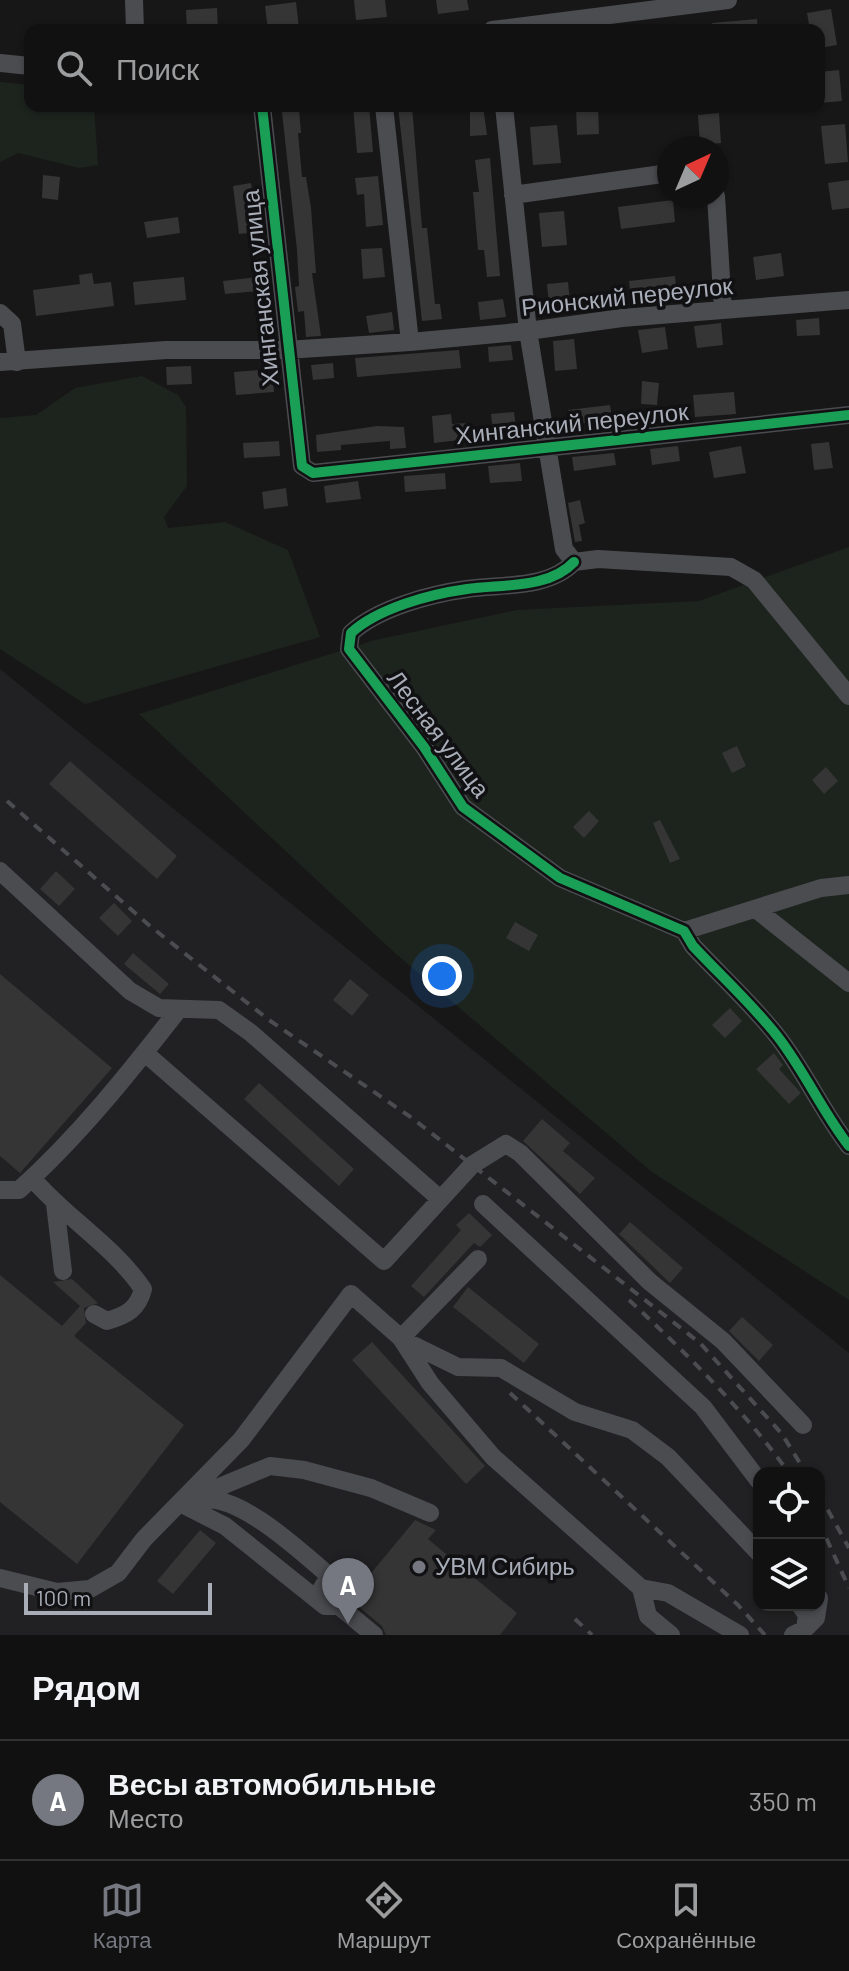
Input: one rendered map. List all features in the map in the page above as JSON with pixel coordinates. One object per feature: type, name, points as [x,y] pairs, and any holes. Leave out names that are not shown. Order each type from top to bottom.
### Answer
[{"type":"street","points":[[134,0],[135,24]]},
{"type":"street","points":[[542,24],[728,0]]},
{"type":"street","points":[[0,63],[24,65]]},
{"type":"street","name":"Хинганская улица","points":[[263,112],[286,350],[302,466]]},
{"type":"street","points":[[385,112],[410,342]]},
{"type":"street","points":[[505,112],[528,331],[564,549],[574,562],[598,559],[731,567],[754,580],[849,696]]},
{"type":"street","points":[[513,195],[657,175]]},
{"type":"street","points":[[717,208],[723,310]]},
{"type":"street","name":"Рионский переулок","points":[[9,362],[166,350],[286,350],[410,342],[622,318],[849,300]]},
{"type":"street","points":[[0,313],[12,324],[9,362]]},
{"type":"street","name":"Хинганский переулок","points":[[302,466],[313,473],[849,415]]},
{"type":"street","name":"Лесная улица","points":[[574,562],[564,573],[545,580],[463,590],[396,609],[362,623],[351,633],[349,649],[424,747],[463,807],[560,878],[684,931],[693,946],[777,1036],[809,1081],[821,1109],[849,1146]]},
{"type":"street","points":[[0,871],[130,991],[159,1008],[219,1010],[251,1033],[439,1198]]},
{"type":"street","points":[[684,931],[821,888],[849,885]]},
{"type":"street","points":[[757,910],[849,983]]},
{"type":"street","points":[[0,1190],[19,1190],[32,1178],[145,1053],[179,1009]]},
{"type":"street","points":[[145,1053],[384,1261],[439,1198],[491,1150],[506,1144],[650,1282],[723,1341],[803,1425]]},
{"type":"street","points":[[32,1178],[55,1204],[130,1270],[143,1289],[139,1303],[125,1315],[107,1321],[94,1314]]},
{"type":"street","points":[[55,1204],[63,1271]]},
{"type":"street","points":[[483,1204],[703,1407],[753,1473]]},
{"type":"street","points":[[401,1338],[478,1259]]},
{"type":"street","points":[[0,1578],[57,1592],[90,1589],[118,1573],[144,1539],[241,1440],[351,1294],[382,1318],[401,1338],[430,1383],[493,1457],[641,1588],[668,1593],[697,1606],[740,1635]]},
{"type":"street","points":[[401,1338],[458,1367],[501,1368],[575,1412],[632,1430],[668,1457],[753,1547]]},
{"type":"street","points":[[180,1503],[228,1487],[270,1466],[304,1470],[371,1488],[430,1513]]},
{"type":"street","points":[[180,1503],[216,1498],[279,1533],[326,1573],[327,1580],[316,1598]]},
{"type":"street","points":[[180,1503],[225,1526],[325,1606],[339,1606],[374,1635]]},
{"type":"street","points":[[641,1588],[648,1616],[671,1635]]},
{"type":"street","points":[[799,1632],[807,1615],[804,1611]]},
{"type":"street","points":[[799,1632],[816,1618],[817,1611]]},
{"type":"shaded area","points":[[0,82],[24,84],[24,112],[94,112],[98,165],[79,168],[18,153],[0,162]]},
{"type":"shaded area","points":[[142,376],[178,395],[186,407],[187,486],[164,517],[168,528],[225,522],[288,550],[320,637],[85,704],[0,649],[0,418],[36,415],[75,388]]},
{"type":"shaded area","points":[[849,547],[849,1300],[652,1172],[396,954],[139,714],[375,640],[517,610],[699,601]]},
{"type":"shaded area","points":[[0,669],[849,1353],[849,1635],[0,1635]]},
{"type":"building","points":[[354,0],[385,0],[387,17],[356,20]]},
{"type":"building","points":[[436,0],[467,0],[469,10],[438,14]]},
{"type":"building","points":[[296,2],[299,24],[267,24],[265,6]]},
{"type":"building","points":[[217,8],[218,24],[187,24],[186,10]]},
{"type":"building","points":[[831,9],[837,45],[825,47],[825,24],[809,24],[807,13]]},
{"type":"building","points":[[757,19],[757,24],[712,24]]},
{"type":"building","points":[[839,70],[842,101],[825,103],[825,71]]},
{"type":"building","points":[[282,112],[299,112],[302,177],[306,177],[311,208],[316,273],[312,273],[321,336],[306,337],[304,311],[298,312],[295,287],[299,286]]},
{"type":"building","points":[[354,112],[370,112],[373,152],[357,153]]},
{"type":"building","points":[[399,112],[412,112],[422,228],[427,228],[435,304],[440,304],[442,319],[422,321]]},
{"type":"building","points":[[470,112],[484,112],[487,135],[470,136]]},
{"type":"building","points":[[576,112],[598,112],[599,134],[577,135]]},
{"type":"building","points":[[719,113],[721,136],[699,136],[698,115]]},
{"type":"building","points":[[845,124],[848,162],[825,164],[821,126]]},
{"type":"building","points":[[557,125],[561,163],[533,165],[530,127]]},
{"type":"building","points":[[490,158],[500,276],[487,277],[484,250],[478,250],[473,192],[479,192],[475,160]]},
{"type":"building","points":[[43,175],[60,177],[58,200],[42,198]]},
{"type":"building","points":[[378,176],[383,225],[366,227],[364,194],[357,195],[355,178]]},
{"type":"building","points":[[849,180],[849,208],[832,210],[828,183]]},
{"type":"building","points":[[251,183],[258,232],[239,234],[233,186]]},
{"type":"building","points":[[657,202],[657,208],[674,208],[675,222],[621,229],[618,207]]},
{"type":"building","points":[[564,211],[567,245],[542,247],[539,213]]},
{"type":"building","points":[[178,217],[180,233],[147,238],[144,222]]},
{"type":"building","points":[[382,248],[385,277],[363,279],[361,249]]},
{"type":"building","points":[[781,253],[784,276],[756,280],[753,257]]},
{"type":"building","points":[[92,273],[94,284],[111,282],[114,306],[36,316],[33,290],[80,284],[79,275]]},
{"type":"building","points":[[675,276],[677,296],[631,301],[629,281]]},
{"type":"building","points":[[184,277],[186,300],[135,305],[133,282]]},
{"type":"building","points":[[259,277],[260,291],[225,294],[223,281]]},
{"type":"building","points":[[568,282],[571,312],[550,314],[547,284]]},
{"type":"building","points":[[503,299],[506,317],[480,320],[478,302]]},
{"type":"building","points":[[392,312],[394,330],[369,333],[366,316]]},
{"type":"building","points":[[819,318],[820,335],[797,336],[796,320]]},
{"type":"building","points":[[721,323],[723,345],[697,348],[694,326]]},
{"type":"building","points":[[665,327],[668,349],[642,353],[638,330]]},
{"type":"building","points":[[574,339],[577,369],[555,371],[553,341]]},
{"type":"building","points":[[511,345],[513,360],[489,362],[488,347]]},
{"type":"building","points":[[459,350],[461,368],[357,377],[355,358]]},
{"type":"building","points":[[333,363],[334,378],[313,380],[311,365]]},
{"type":"building","points":[[191,366],[192,384],[167,385],[166,367]]},
{"type":"building","points":[[272,369],[274,392],[236,395],[234,372]]},
{"type":"building","points":[[642,381],[659,383],[657,405],[641,404]]},
{"type":"building","points":[[734,392],[736,414],[695,417],[693,395]]},
{"type":"building","points":[[610,405],[612,419],[570,425],[568,410]]},
{"type":"building","points":[[514,412],[516,428],[493,431],[491,414]]},
{"type":"building","points":[[451,414],[452,424],[467,423],[468,439],[434,443],[432,416]]},
{"type":"building","points":[[377,426],[404,427],[406,448],[390,449],[390,441],[341,445],[341,450],[317,452],[316,435]]},
{"type":"building","points":[[279,441],[280,456],[244,458],[243,443]]},
{"type":"building","points":[[829,442],[833,468],[814,470],[811,444]]},
{"type":"building","points":[[678,446],[680,461],[652,465],[650,449]]},
{"type":"building","points":[[741,446],[746,473],[714,478],[709,452]]},
{"type":"building","points":[[614,453],[616,465],[574,471],[572,457]]},
{"type":"building","points":[[520,463],[522,481],[490,483],[488,466]]},
{"type":"building","points":[[445,473],[446,489],[405,492],[404,476]]},
{"type":"building","points":[[358,481],[361,499],[326,503],[324,486]]},
{"type":"building","points":[[286,488],[288,506],[264,509],[262,492]]},
{"type":"building","points":[[580,500],[585,523],[579,525],[582,541],[575,542],[568,503]]},
{"type":"building","points":[[737,746],[746,766],[732,773],[722,753]]},
{"type":"building","points":[[70,761],[177,856],[157,879],[49,784]]},
{"type":"building","points":[[826,767],[838,781],[824,794],[812,780]]},
{"type":"building","points":[[589,811],[599,821],[584,838],[573,827]]},
{"type":"building","points":[[660,820],[680,859],[670,863],[653,823]]},
{"type":"building","points":[[56,871],[75,889],[59,906],[40,889]]},
{"type":"building","points":[[114,903],[132,921],[118,936],[99,918]]},
{"type":"building","points":[[515,922],[538,935],[529,951],[506,938]]},
{"type":"building","points":[[133,953],[169,984],[160,994],[124,964]]},
{"type":"building","points":[[0,974],[112,1068],[20,1173],[0,1156]]},
{"type":"building","points":[[350,979],[369,995],[352,1016],[333,1000]]},
{"type":"building","points":[[730,1008],[742,1021],[725,1038],[712,1025]]},
{"type":"building","points":[[774,1053],[783,1065],[779,1069],[801,1093],[789,1104],[756,1069]]},
{"type":"building","points":[[259,1083],[354,1169],[339,1186],[244,1099]]},
{"type":"building","points":[[542,1119],[570,1143],[563,1151],[595,1178],[580,1194],[523,1141]]},
{"type":"building","points":[[469,1213],[492,1235],[480,1247],[474,1243],[424,1297],[411,1286],[461,1230],[456,1225]]},
{"type":"building","points":[[630,1222],[683,1268],[670,1283],[619,1234]]},
{"type":"building","points":[[0,1275],[62,1326],[80,1306],[53,1282],[72,1279],[98,1303],[84,1308],[86,1323],[74,1336],[184,1425],[77,1564],[0,1502]]},
{"type":"building","points":[[468,1287],[539,1344],[524,1363],[453,1307]]},
{"type":"building","points":[[742,1317],[773,1345],[759,1361],[729,1331]]},
{"type":"building","points":[[372,1342],[485,1466],[466,1484],[352,1360]]},
{"type":"building","name":"УВМ Сибирь","points":[[415,1520],[436,1530],[428,1539],[517,1613],[500,1635],[386,1635],[382,1626],[347,1597],[335,1594],[342,1584],[354,1594]]},
{"type":"building","points":[[200,1530],[216,1543],[173,1594],[157,1581]]},
{"type":"railway","points":[[7,801],[150,926],[269,1020],[412,1118],[700,1343],[782,1434],[802,1467]]},
{"type":"railway","points":[[629,1300],[714,1383],[784,1467]]},
{"type":"railway","points":[[510,1393],[738,1605],[765,1635]]},
{"type":"railway","points":[[825,1505],[849,1548]]},
{"type":"railway","points":[[825,1535],[849,1588]]},
{"type":"railway","points":[[575,1619],[592,1635]]},
{"type":"cycle path","points":[[263,112],[302,466],[313,473],[849,415]]},
{"type":"cycle path","points":[[574,562],[564,571],[538,581],[453,591],[390,609],[351,633],[349,649],[424,747],[463,807],[560,878],[684,931],[693,946],[778,1037],[849,1146]]},
{"type":"place","name":"УВМ Сибирь","points":[[419,1567]]},
{"type":"place","name":"Весы автомобильные","points":[[348,1624]]}]
